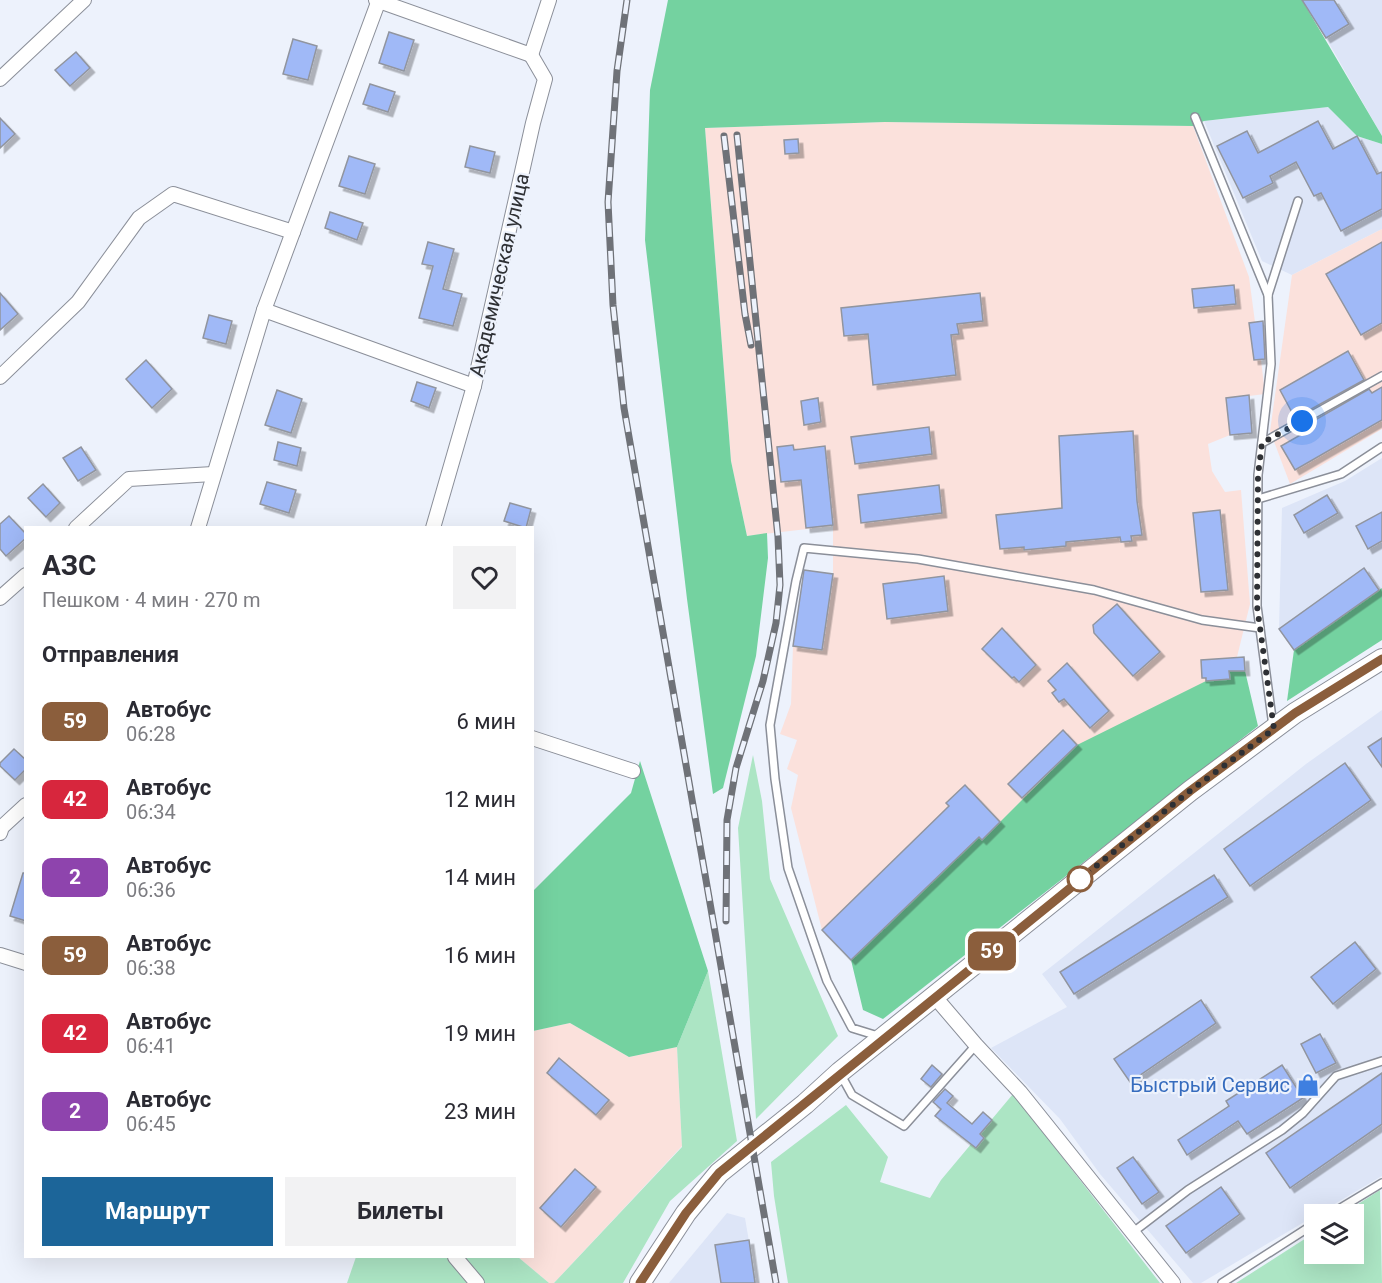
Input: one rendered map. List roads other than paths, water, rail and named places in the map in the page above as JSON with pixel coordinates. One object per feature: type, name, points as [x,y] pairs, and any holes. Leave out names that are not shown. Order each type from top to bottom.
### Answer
[{"type":"main road","points":[[640,1283],[686,1213],[719,1173],[805,1104],[840,1072],[1190,791],[1295,713],[1382,659]]},
{"type":"street","points":[[0,79],[84,0]]},
{"type":"street","points":[[199,526],[264,310],[378,0],[531,55],[549,0]]},
{"type":"street","name":"Академическая улица","points":[[264,310],[474,386],[545,79],[531,55]]},
{"type":"street","points":[[0,377],[78,302],[139,218],[173,194],[293,232]]},
{"type":"street","points":[[434,526],[474,386]]},
{"type":"street","points":[[78,526],[129,479],[213,474]]},
{"type":"street","points":[[0,598],[24,577]]},
{"type":"street","points":[[534,739],[633,771]]},
{"type":"street","points":[[0,833],[2,827],[24,807]]},
{"type":"street","points":[[0,955],[24,962]]},
{"type":"street","points":[[935,997],[976,1046],[1020,1092],[1173,1283]]},
{"type":"street","points":[[456,1258],[477,1283]]},
{"type":"lane","points":[[1195,117],[1268,295],[1272,364],[1258,499],[1257,606],[1274,729]]},
{"type":"lane","points":[[1268,295],[1298,201]]},
{"type":"lane","points":[[1262,443],[1382,376]]},
{"type":"lane","points":[[1258,499],[1341,474],[1382,447]]},
{"type":"lane","points":[[883,1038],[852,1028],[827,981],[788,868],[770,725],[804,548],[918,559],[1094,590],[1202,620],[1260,628]]},
{"type":"lane","points":[[840,1072],[852,1095],[904,1126],[976,1046]]},
{"type":"lane","points":[[1132,1233],[1188,1190],[1282,1130],[1303,1113],[1336,1076],[1382,1060]]},
{"type":"lane","points":[[1347,1204],[1382,1183]]},
{"type":"lane","points":[[1222,1283],[1304,1230]]},
{"type":"railway","points":[[627,0],[617,71],[608,202],[613,305],[624,408],[776,1283]]},
{"type":"railway","points":[[726,921],[727,820],[736,768],[763,681],[776,623],[780,585],[778,537],[737,135]]},
{"type":"railway","points":[[724,136],[745,314],[751,345]]},
{"type":"place","name":"Быстрый Сервис","points":[[1308,1085]]}]
